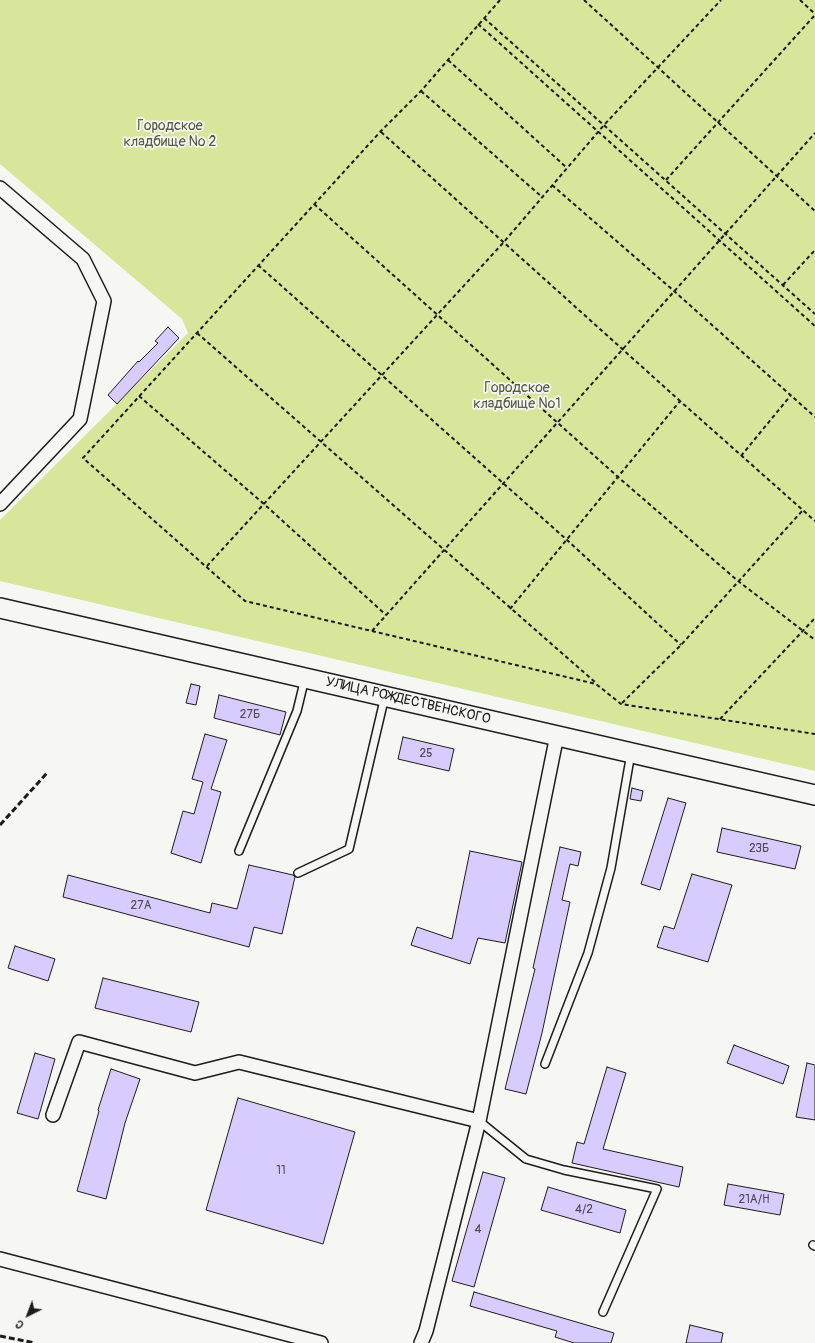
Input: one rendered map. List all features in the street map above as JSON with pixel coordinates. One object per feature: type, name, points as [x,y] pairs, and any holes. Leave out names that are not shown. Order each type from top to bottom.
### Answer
[{"type":"main road","name":"УЛИЦА РОЖДЕСТВЕНСКОГО","points":[[0,608],[556,735],[815,796]]},
{"type":"street","points":[[0,188],[83,259],[104,301],[80,419],[0,504]]},
{"type":"street","points":[[421,1343],[426,1331],[479,1121],[556,735]]},
{"type":"street","points":[[52,1115],[79,1042],[195,1073],[239,1062],[479,1121]]},
{"type":"street","points":[[0,1259],[321,1343]]},
{"type":"lane","points":[[239,851],[297,711],[305,678]]},
{"type":"lane","points":[[298,873],[349,849],[385,696]]},
{"type":"lane","points":[[545,1064],[568,1001],[588,953],[611,868],[631,753]]},
{"type":"lane","points":[[479,1121],[526,1159],[564,1170],[657,1189],[603,1312]]},
{"type":"path","points":[[500,0],[421,91],[381,131],[83,458],[245,601],[596,684]]},
{"type":"path","points":[[584,0],[815,211]]},
{"type":"path","points":[[206,567],[503,242],[604,125],[721,0]]},
{"type":"path","points":[[666,180],[815,14],[800,0]]},
{"type":"path","points":[[484,18],[815,314]]},
{"type":"path","points":[[478,24],[815,326]]},
{"type":"path","points":[[448,60],[567,168]]},
{"type":"path","points":[[421,91],[542,197]]},
{"type":"path","points":[[381,131],[815,521]]},
{"type":"path","points":[[372,631],[815,133]]},
{"type":"path","points":[[552,185],[674,290],[815,417]]},
{"type":"path","points":[[314,204],[618,477],[738,581],[804,630],[815,640]]},
{"type":"path","points":[[784,285],[815,250]]},
{"type":"path","points":[[258,265],[567,540],[681,645]]},
{"type":"path","points":[[197,333],[510,609],[621,704],[815,734]]},
{"type":"path","points":[[741,456],[791,395]]},
{"type":"path","points":[[139,396],[264,504],[386,615]]},
{"type":"path","points":[[510,609],[680,401]]},
{"type":"path","points":[[621,704],[681,645],[803,510]]},
{"type":"path","points":[[720,719],[815,618]]},
{"type":"green space","name":"Городское кладбище №1","points":[[0,0],[815,0],[815,771],[0,581],[0,520],[188,333],[182,319],[0,164]]},
{"type":"building","points":[[168,327],[179,338],[117,404],[108,395],[138,361],[139,362],[158,343],[155,341]]},
{"type":"building","points":[[191,684],[200,686],[196,705],[186,703]]},
{"type":"building","points":[[219,695],[286,712],[280,735],[214,718]]},
{"type":"building","points":[[205,734],[227,740],[211,789],[221,792],[201,863],[171,853],[183,811],[194,814],[203,782],[192,779]]},
{"type":"building","points":[[403,737],[454,749],[449,771],[398,759]]},
{"type":"building","points":[[632,788],[643,791],[641,801],[630,799]]},
{"type":"building","points":[[668,798],[686,803],[660,890],[641,884]]},
{"type":"building","points":[[722,828],[801,846],[795,869],[717,852]]},
{"type":"building","points":[[560,847],[581,852],[578,866],[570,864],[562,900],[570,902],[542,1033],[526,1094],[505,1089],[535,969],[533,968]]},
{"type":"building","points":[[470,851],[522,862],[505,943],[478,938],[470,964],[411,945],[417,927],[452,939]]},
{"type":"building","points":[[249,865],[293,875],[295,877],[282,934],[254,927],[249,947],[63,897],[68,875],[210,913],[212,903],[237,909]]},
{"type":"building","points":[[692,874],[732,885],[708,962],[657,947],[664,926],[674,929]]},
{"type":"building","points":[[15,946],[55,959],[48,981],[8,968]]},
{"type":"building","points":[[103,978],[199,1002],[191,1032],[95,1008]]},
{"type":"building","points":[[734,1045],[789,1066],[783,1084],[727,1063]]},
{"type":"building","points":[[35,1053],[55,1059],[38,1119],[17,1113]]},
{"type":"building","points":[[807,1063],[815,1065],[815,1120],[796,1117]]},
{"type":"building","points":[[607,1067],[626,1073],[603,1149],[683,1167],[679,1187],[572,1163],[577,1142],[584,1144]]},
{"type":"building","points":[[111,1069],[140,1079],[125,1123],[106,1199],[77,1191],[99,1111],[98,1110]]},
{"type":"building","points":[[238,1098],[355,1132],[323,1244],[206,1210]]},
{"type":"building","points":[[483,1172],[505,1178],[474,1287],[452,1281]]},
{"type":"building","points":[[728,1184],[784,1194],[780,1215],[724,1205]]},
{"type":"building","points":[[548,1187],[626,1210],[620,1233],[541,1210]]},
{"type":"building","points":[[474,1292],[614,1333],[611,1343],[574,1343],[555,1337],[557,1331],[470,1306]]},
{"type":"building","points":[[690,1325],[723,1333],[721,1343],[686,1343]]},
{"type":"railway","points":[[0,825],[47,773]]},
{"type":"railway","points":[[0,1336],[35,1343]]},
{"type":"park label","name":"Городское кладбище № 2","points":[[170,134]]}]
